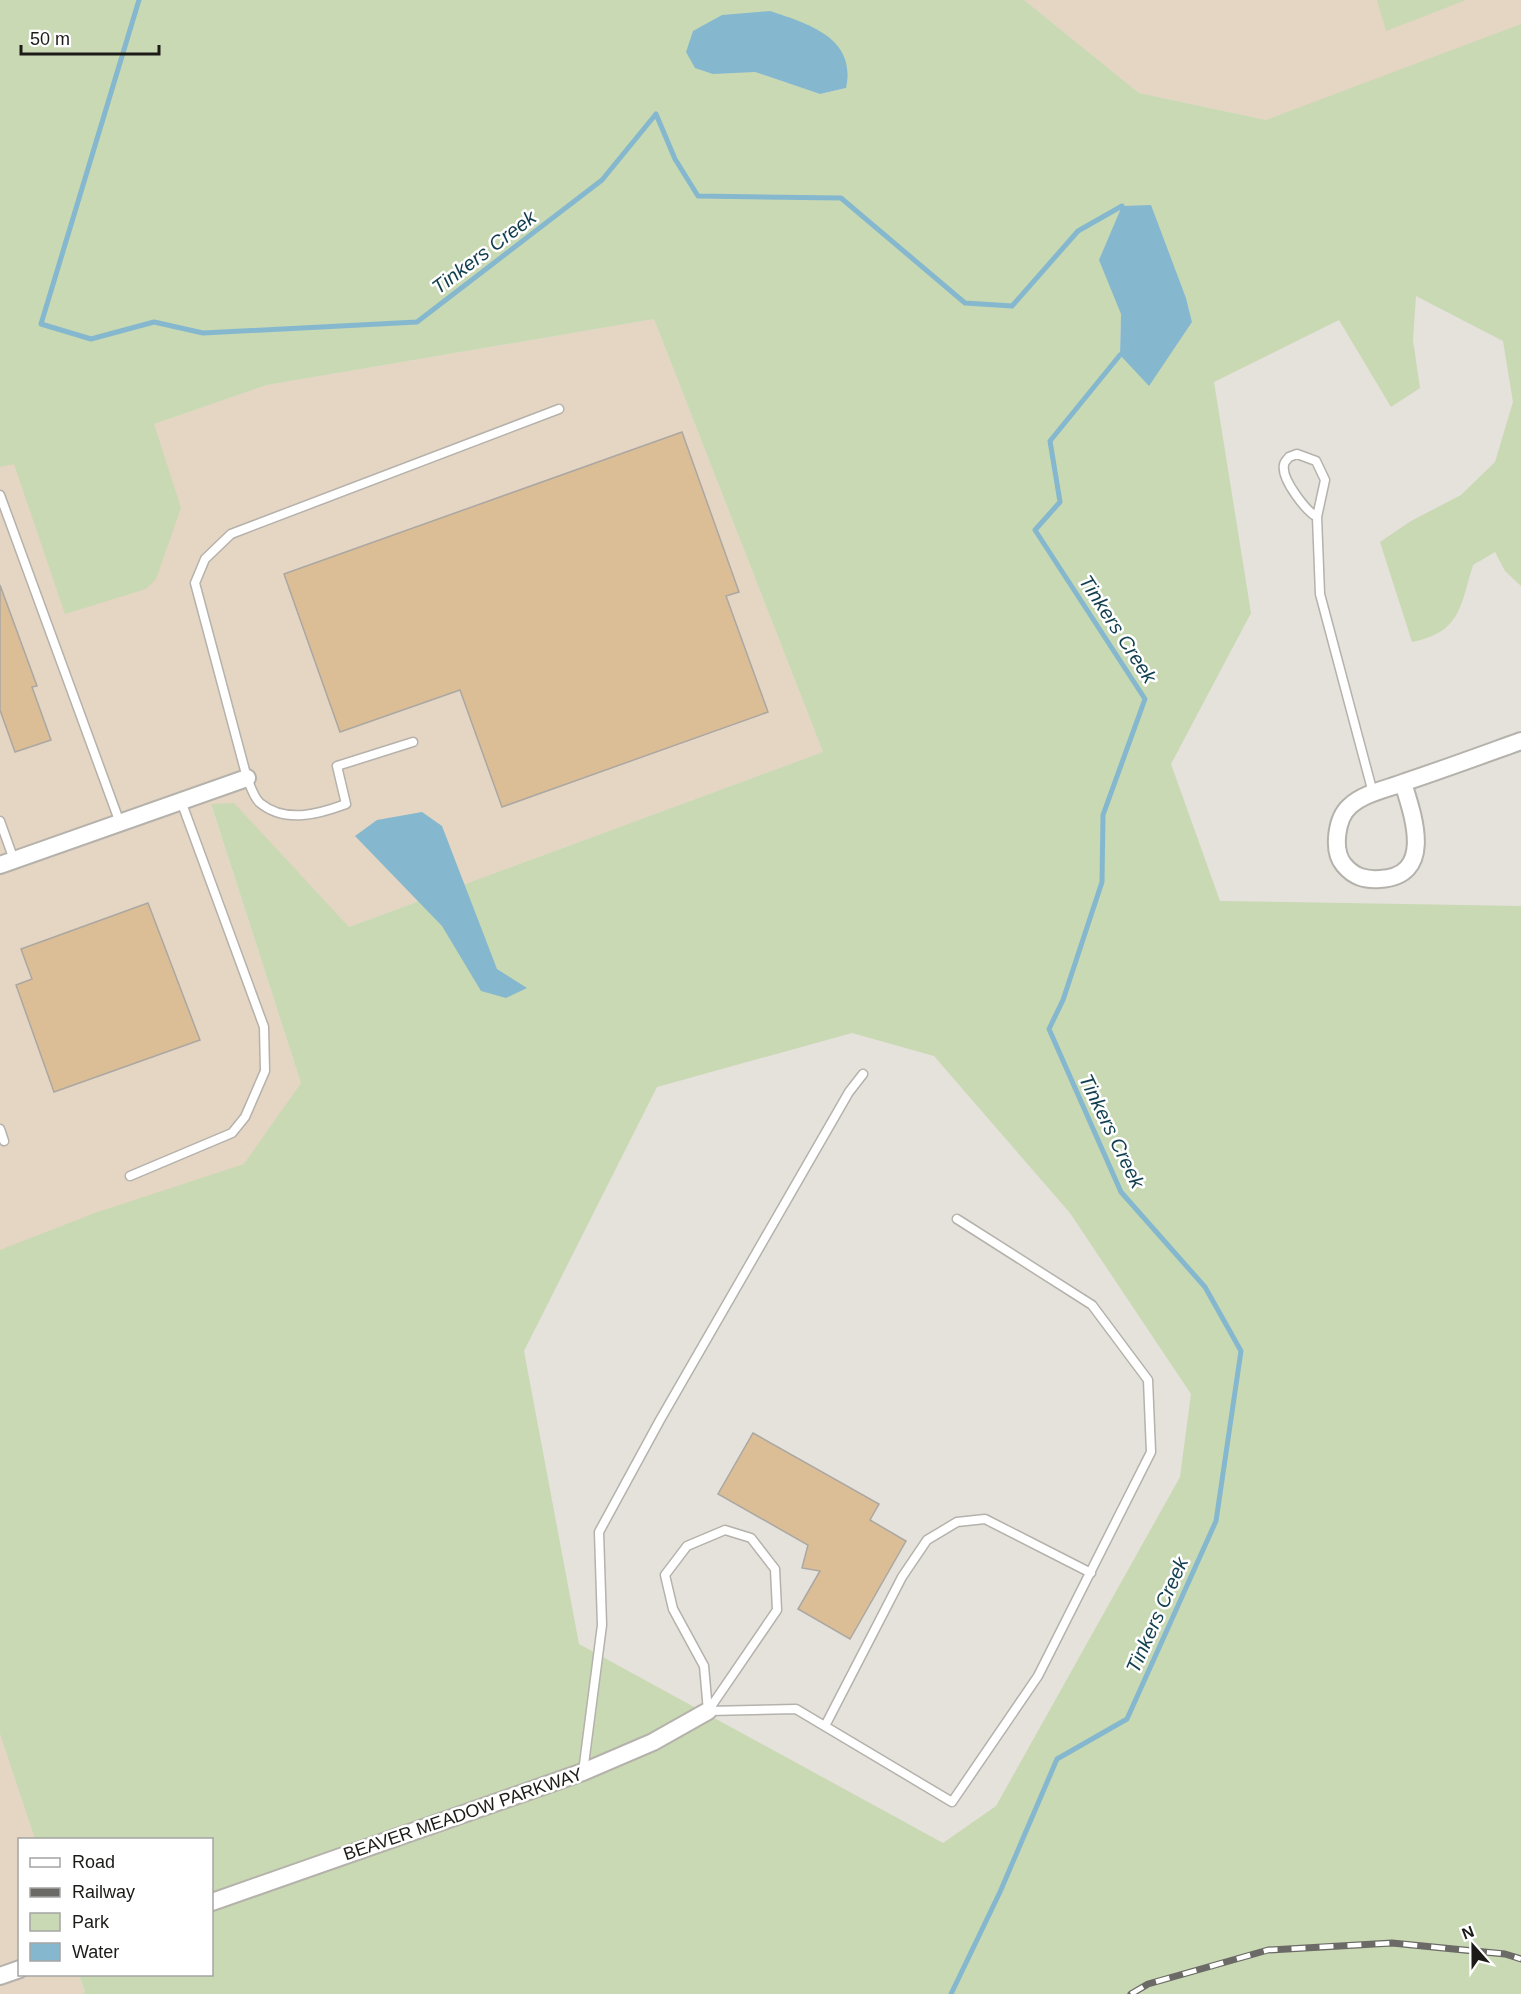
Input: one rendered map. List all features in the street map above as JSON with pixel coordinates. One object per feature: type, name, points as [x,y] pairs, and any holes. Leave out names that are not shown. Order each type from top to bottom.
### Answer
[{"type":"street","points":[[1403,783],[1418,835],[1412,861],[1399,874],[1383,879],[1366,879],[1352,874],[1341,861],[1337,834],[1349,806],[1373,793],[1521,741]]},
{"type":"street","points":[[7,862],[247,778]]},
{"type":"street","name":"BEAVER MEADOW PARKWAY","points":[[213,1902],[583,1772],[653,1742],[708,1711]]},
{"type":"street","points":[[0,1976],[18,1971]]},
{"type":"lane","points":[[413,742],[337,766],[346,804],[316,816],[279,814],[259,802],[247,778],[195,583],[205,559],[231,534],[559,410]]},
{"type":"lane","points":[[1317,518],[1299,500],[1285,473],[1284,465],[1289,457],[1297,454],[1307,456],[1322,469],[1325,480],[1317,518],[1320,594],[1373,793]]},
{"type":"lane","points":[[0,495],[120,823]]},
{"type":"lane","points":[[130,1176],[232,1133],[245,1117],[265,1071],[264,1027],[181,801]]},
{"type":"lane","points":[[0,821],[7,862]]},
{"type":"lane","points":[[583,1772],[602,1625],[599,1532],[666,1409],[849,1092],[862,1074]]},
{"type":"lane","points":[[0,1129],[4,1141]]},
{"type":"lane","points":[[708,1711],[796,1709],[952,1802],[1038,1676],[1151,1452],[1148,1380],[1092,1305],[957,1219]]},
{"type":"lane","points":[[825,1726],[902,1577],[927,1540],[957,1522],[985,1519],[1090,1573]]},
{"type":"lane","points":[[725,1530],[751,1538],[775,1569],[777,1610],[708,1711],[705,1666],[673,1609],[665,1575],[687,1545],[725,1530]]},
{"type":"shaded area","points":[[1024,0],[1521,0],[1521,27],[1266,120],[1139,93]]},
{"type":"shaded area","points":[[654,319],[823,752],[349,927],[234,804],[211,805],[301,1083],[245,1164],[0,1254],[0,467],[154,424],[267,385]]},
{"type":"shaded area","points":[[0,1734],[35,1838],[18,1838],[18,1976],[79,1976],[85,1993],[0,1994]]},
{"type":"green space","points":[[0,0],[1024,0],[1139,93],[1266,120],[1521,24],[1521,586],[1505,571],[1495,552],[1473,565],[1461,605],[1449,624],[1428,638],[1412,642],[1380,542],[1411,521],[1461,495],[1495,462],[1513,402],[1503,341],[1416,296],[1413,340],[1420,388],[1391,407],[1339,320],[1214,382],[1251,613],[1171,764],[1220,901],[1521,906],[1521,1994],[82,1994],[85,1992],[79,1976],[213,1976],[213,1838],[35,1838],[0,1734],[0,1250],[95,1213],[244,1164],[301,1083],[211,804],[234,803],[349,927],[823,752],[654,319],[267,385],[154,424],[181,508],[156,579],[146,589],[65,614],[14,464],[0,467]],"holes":[[[755,72],[846,88],[820,94]],[[1150,206],[1186,298],[1192,322],[1120,355],[1121,314]],[[852,1033],[934,1056],[1070,1213],[1191,1394],[1180,1477],[996,1806],[943,1843],[579,1644],[524,1351],[657,1087]]]},
{"type":"green space","points":[[1377,0],[1466,0],[1386,31]]},
{"type":"water","points":[[770,11],[814,28],[837,45],[844,57],[847,71],[846,88],[820,94],[755,72],[713,74],[695,68],[686,52],[693,31],[722,15]]},
{"type":"water","points":[[1151,205],[1186,298],[1192,322],[1149,386],[1120,355],[1121,314],[1099,260],[1122,206]]},
{"type":"water","points":[[422,812],[442,826],[497,969],[527,988],[506,998],[481,991],[442,926],[355,836],[377,820]]},
{"type":"building","points":[[682,432],[739,592],[726,596],[768,712],[502,807],[460,690],[340,732],[284,574]]},
{"type":"building","points":[[0,585],[37,686],[32,687],[51,740],[15,752],[0,710]]},
{"type":"building","points":[[148,903],[200,1040],[54,1092],[16,985],[32,979],[21,949]]},
{"type":"building","points":[[753,1433],[879,1504],[870,1520],[906,1541],[850,1639],[798,1609],[820,1571],[802,1568],[808,1545],[718,1494]]},
{"type":"waterway","name":"Tinkers Creek","points":[[139,0],[41,324],[91,339],[154,322],[203,333],[417,322],[602,180],[656,114],[675,159],[698,196],[841,198],[965,303],[1012,306],[1078,231],[1122,206]]},
{"type":"waterway","name":"Tinkers Creek","points":[[951,1994],[1000,1892],[1057,1759],[1127,1719],[1216,1521],[1241,1351],[1205,1287],[1121,1192],[1049,1029],[1063,1000],[1102,882],[1103,815],[1145,699],[1035,530],[1060,502],[1050,441],[1120,355]]},
{"type":"railway","points":[[1131,1994],[1148,1984],[1268,1950],[1392,1943],[1505,1954],[1521,1959]]}]
